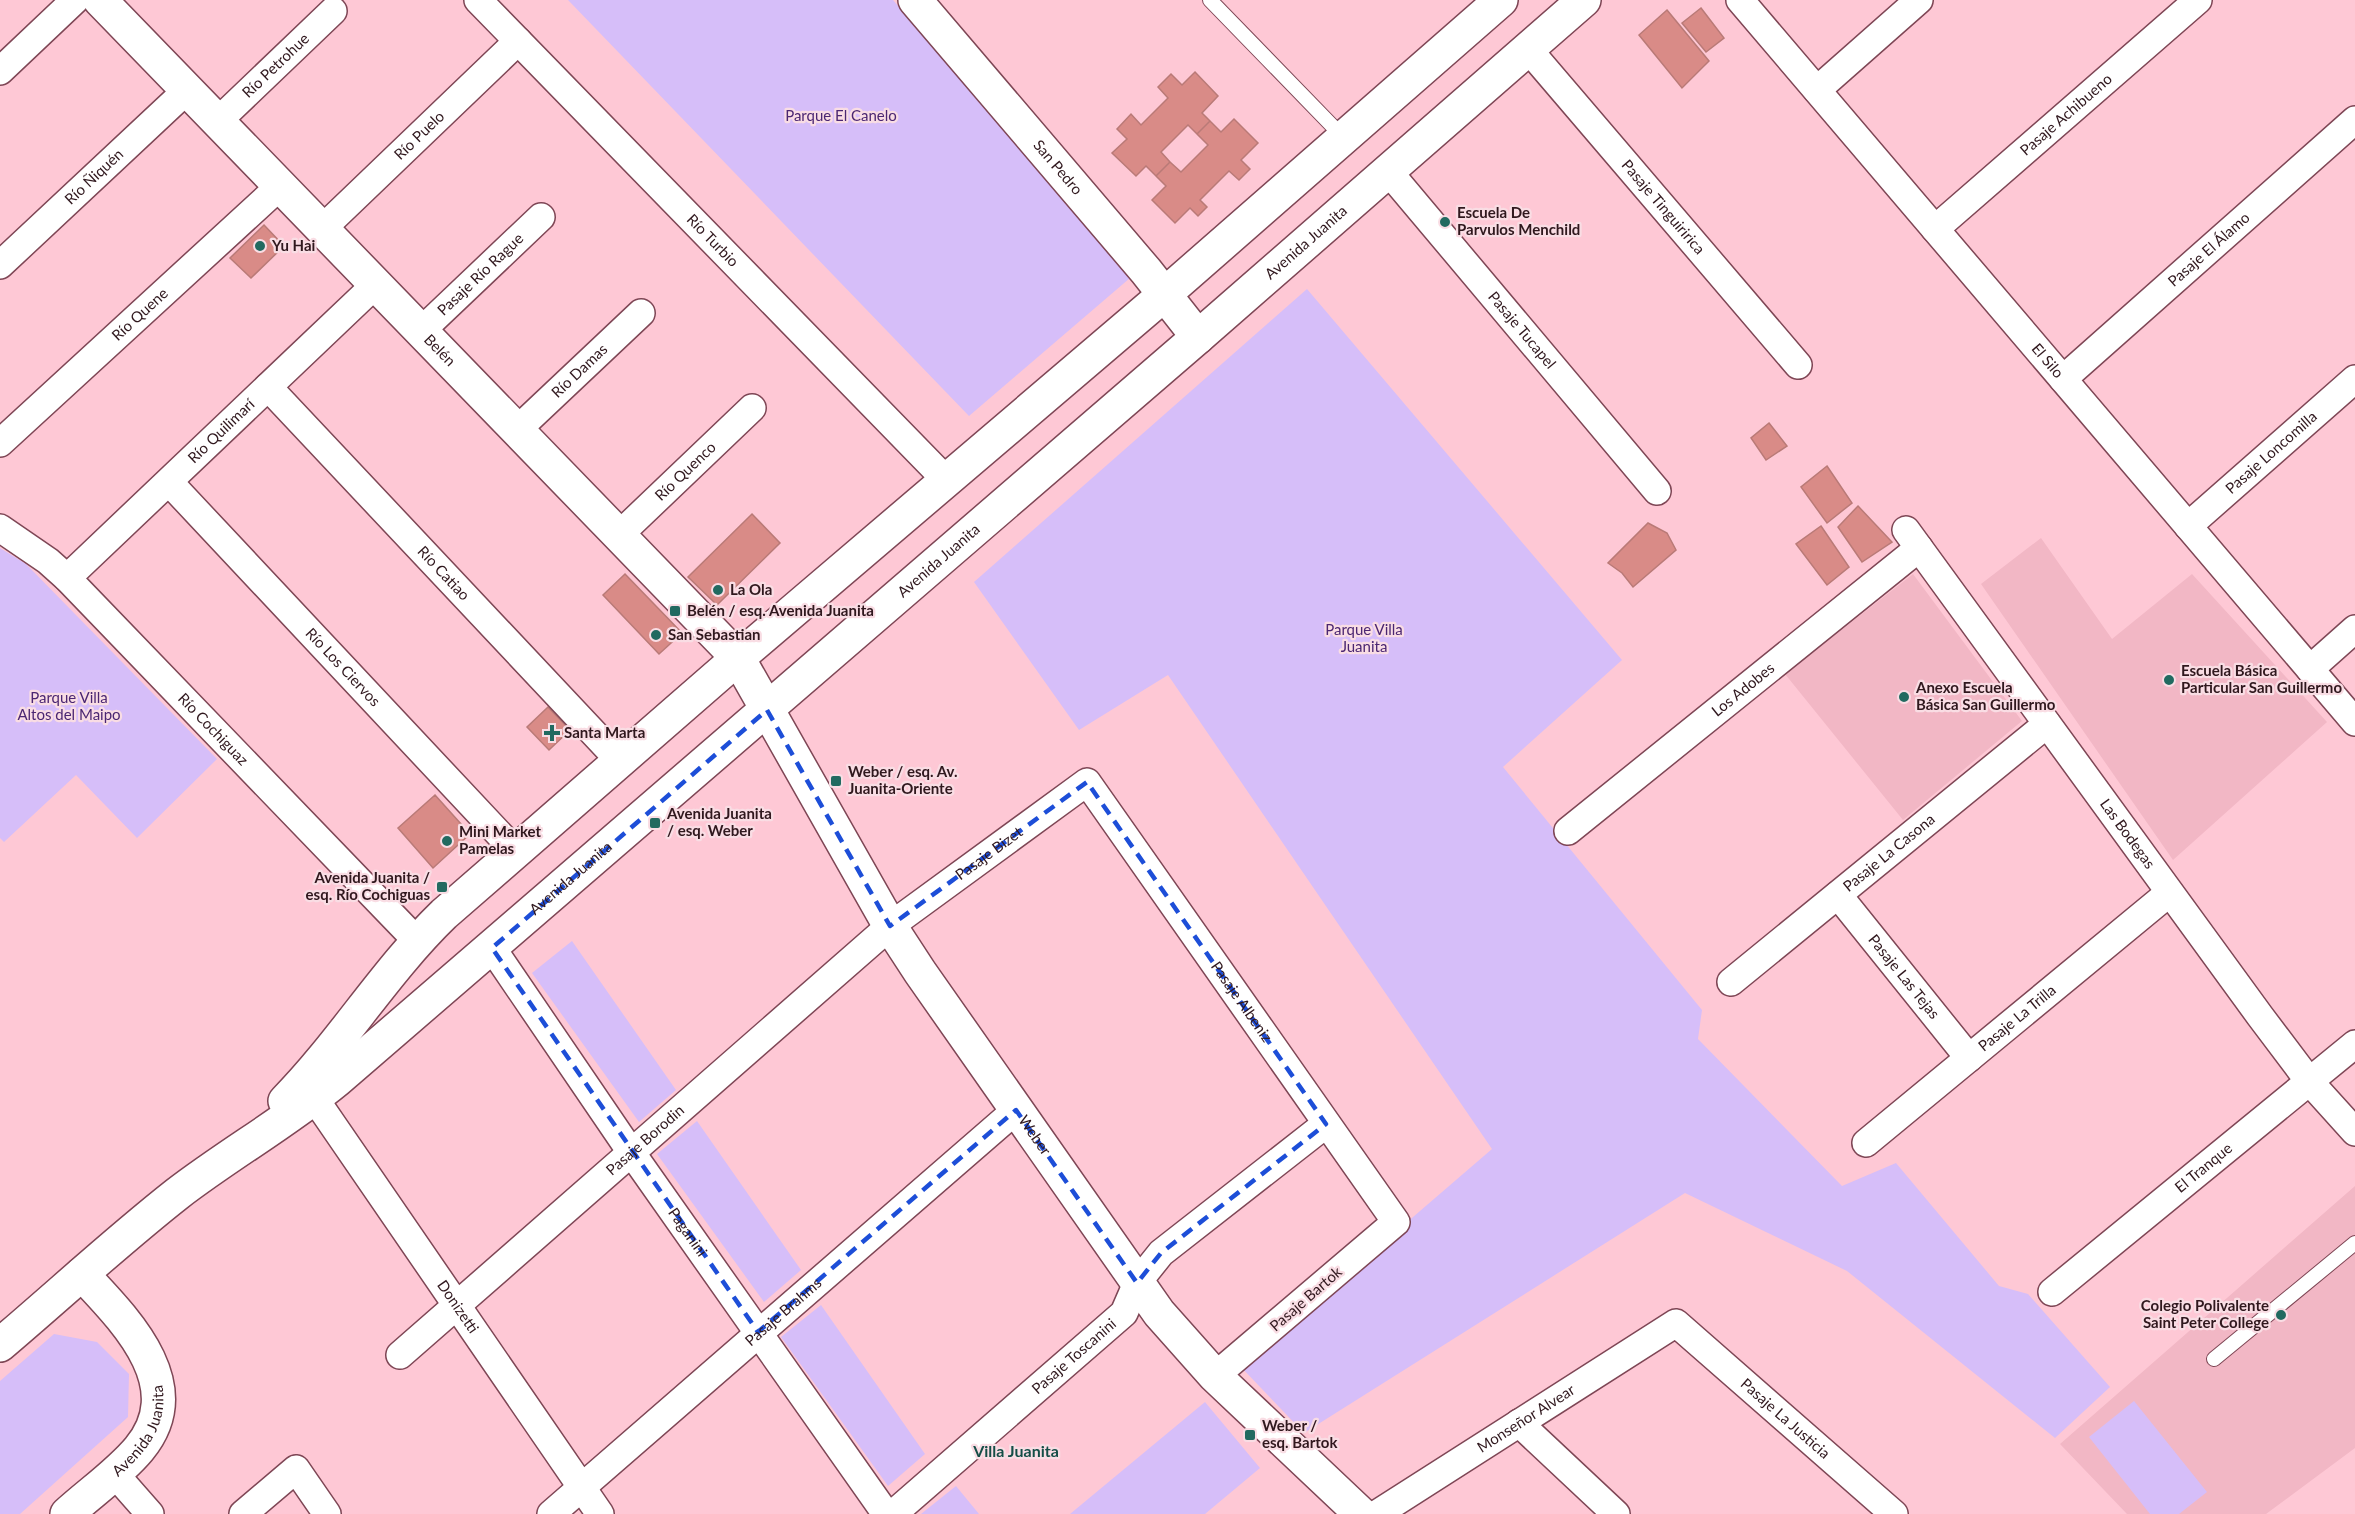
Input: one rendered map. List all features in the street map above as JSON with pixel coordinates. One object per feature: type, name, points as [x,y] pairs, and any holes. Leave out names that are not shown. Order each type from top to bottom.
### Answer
[{"type":"main road","name":"San Pedro","points":[[915,0],[1165,294],[1198,337]]},
{"type":"main road","name":"Avenida Juanita","points":[[230,1155],[314,1070],[417,941],[444,914],[738,658],[1165,294],[1501,0]]},
{"type":"main road","name":"Avenida Juanita","points":[[0,1346],[140,1224],[230,1155],[315,1099],[1198,337],[1584,0]]},
{"type":"main road","name":"Belén","points":[[112,4],[187,90],[738,658],[767,710]]},
{"type":"main road","name":"Weber","points":[[767,710],[890,926],[1137,1283],[1215,1376],[1361,1514]]},
{"type":"main road","name":"Avenida Juanita","points":[[67,1514],[140,1448],[147,1436],[158,1393],[144,1347],[82,1274]]},
{"type":"street","points":[[0,71],[75,0]]},
{"type":"street","name":"Río Turbio","points":[[478,0],[947,481]]},
{"type":"street","name":"El Silo","points":[[1740,0],[2355,722]]},
{"type":"street","points":[[1817,90],[1919,0]]},
{"type":"street","name":"Pasaje Achibueno","points":[[1935,229],[2198,0]]},
{"type":"street","name":"Río Petrohue","points":[[218,121],[333,11]]},
{"type":"street","name":"Río Puelo","points":[[322,229],[518,41]]},
{"type":"street","name":"Pasaje Tinguiririca","points":[[1528,49],[1798,366]]},
{"type":"street","name":"Río Ñiquén","points":[[0,265],[187,90]]},
{"type":"street","name":"Pasaje El Álamo","points":[[2063,379],[2355,120]]},
{"type":"street","name":"Pasaje Tucapel","points":[[1388,171],[1657,491]]},
{"type":"street","name":"Río Quene","points":[[0,443],[280,186]]},
{"type":"street","name":"Pasaje Río Rague","points":[[421,331],[541,217]]},
{"type":"street","name":"Río Quilimarí","points":[[67,578],[376,284]]},
{"type":"street","name":"Río Damas","points":[[517,430],[641,313]]},
{"type":"street","name":"Pasaje Loncomilla","points":[[2188,526],[2355,379]]},
{"type":"street","name":"Río Catiao","points":[[268,387],[620,761]]},
{"type":"street","name":"Río Quenco","points":[[619,535],[752,408]]},
{"type":"street","name":"Río Los Ciervos","points":[[169,482],[516,852]]},
{"type":"street","name":"Río Cochiguaz","points":[[0,528],[48,561],[67,578],[417,941]]},
{"type":"street","name":"Las Bodegas","points":[[1912,539],[2169,893],[2309,1081],[2355,1132]]},
{"type":"street","name":"Los Adobes","points":[[1568,831],[1912,539]]},
{"type":"street","points":[[2310,669],[2355,629]]},
{"type":"street","name":"Pasaje La Casona","points":[[1731,982],[2047,724]]},
{"type":"street","name":"Pasaje Bizet","points":[[890,926],[1087,782]]},
{"type":"street","name":"Pasaje Albeniz","points":[[1087,782],[1396,1222]]},
{"type":"street","name":"Pasaje La Trilla","points":[[1866,1143],[2169,893]]},
{"type":"street","name":"Pasaje Las Tejas","points":[[1838,895],[1969,1058]]},
{"type":"street","name":"Pasaje Borodin","points":[[400,1355],[890,926]]},
{"type":"street","name":"Paganini","points":[[492,948],[631,1152],[886,1514]]},
{"type":"street","name":"El Tranque","points":[[2052,1292],[2355,1044]]},
{"type":"street","name":"Donizetti","points":[[315,1099],[600,1514]]},
{"type":"street","name":"Pasaje Brahms","points":[[551,1514],[1016,1110]]},
{"type":"street","name":"Pasaje Toscanini","points":[[893,1514],[1124,1313],[1137,1283],[1161,1253],[1326,1124]]},
{"type":"street","name":"Pasaje Bartok","points":[[1215,1376],[1396,1222]]},
{"type":"street","name":"Monseñor Alvear","points":[[1377,1514],[1676,1323]]},
{"type":"street","name":"Pasaje La Justicia","points":[[1676,1323],[1894,1514]]},
{"type":"street","points":[[1519,1423],[1616,1514]]},
{"type":"street","points":[[243,1514],[296,1469],[327,1514]]},
{"type":"street","points":[[114,1473],[150,1514]]},
{"type":"lane","points":[[1210,0],[1344,138]]},
{"type":"lane","points":[[2214,1359],[2355,1243]]},
{"type":"highlighted area","points":[[767,710],[890,926],[1087,782],[1326,1124],[1161,1253],[1137,1283],[1016,1110],[758,1332],[492,948]]},
{"type":"shaded area","name":"Escuela Básica Particular San Guillermo","points":[[2041,538],[2112,639],[2192,574],[2327,722],[2173,860],[1981,584]]},
{"type":"shaded area","name":"Anexo Escuela Básica San Guillermo","points":[[1913,574],[2022,721],[1903,820],[1785,674]]},
{"type":"shaded area","name":"Colegio Polivalente Saint Peter College","points":[[2355,1186],[2355,1448],[2266,1514],[2127,1514],[2060,1444]]},
{"type":"green space","name":"Parque El Canelo","points":[[568,0],[893,0],[1130,278],[969,416]]},
{"type":"green space","name":"Parque Villa Juanita","points":[[1307,289],[1622,660],[1503,767],[1702,1010],[1698,1039],[1842,1186],[1896,1163],[1999,1286],[2028,1294],[2110,1387],[2055,1438],[1847,1271],[1685,1193],[1304,1433],[1240,1366],[1492,1149],[1168,675],[1079,730],[974,582]]},
{"type":"green space","name":"Parque Villa Altos del Maipo","points":[[0,548],[26,564],[217,759],[137,838],[76,775],[4,842],[0,838]]},
{"type":"green space","points":[[572,941],[676,1090],[639,1122],[532,973]]},
{"type":"green space","points":[[697,1121],[801,1270],[764,1302],[657,1154]]},
{"type":"green space","points":[[821,1305],[925,1454],[888,1486],[781,1337]]},
{"type":"green space","points":[[54,1334],[97,1342],[129,1374],[128,1417],[20,1514],[0,1514],[0,1381]]},
{"type":"green space","points":[[2134,1401],[2207,1492],[2179,1514],[2150,1514],[2089,1437]]},
{"type":"green space","points":[[1205,1402],[1260,1468],[1205,1514],[1070,1514]]},
{"type":"green space","points":[[956,1486],[979,1514],[921,1514]]},
{"type":"building","points":[[1701,8],[1724,38],[1706,52],[1682,23]]},
{"type":"building","points":[[1667,10],[1709,61],[1682,88],[1639,35]]},
{"type":"building","points":[[1195,72],[1218,96],[1202,113],[1210,121],[1197,134],[1188,125],[1161,152],[1170,162],[1156,176],[1146,166],[1136,176],[1112,153],[1127,139],[1117,129],[1131,114],[1141,125],[1168,98],[1158,87],[1171,74],[1182,85]]},
{"type":"building","points":[[1234,119],[1258,143],[1241,160],[1250,169],[1239,180],[1229,171],[1200,200],[1207,207],[1198,216],[1190,208],[1175,223],[1152,200],[1166,186],[1156,176],[1170,162],[1181,172],[1208,145],[1197,134],[1210,121],[1221,132]]},
{"type":"building","points":[[264,225],[284,246],[251,278],[230,258]]},
{"type":"building","points":[[1769,423],[1787,446],[1766,460],[1751,438]]},
{"type":"building","points":[[1827,466],[1852,503],[1827,523],[1801,487]]},
{"type":"building","points":[[1858,506],[1892,542],[1862,562],[1838,527]]},
{"type":"building","points":[[752,514],[780,543],[717,605],[688,577]]},
{"type":"building","points":[[1648,523],[1667,533],[1676,550],[1633,587],[1622,573],[1608,563]]},
{"type":"building","points":[[1821,526],[1849,567],[1827,585],[1796,544]]},
{"type":"building","points":[[625,574],[682,633],[659,654],[603,595]]},
{"type":"building","points":[[548,707],[570,730],[549,750],[527,727]]},
{"type":"building","points":[[435,795],[470,834],[433,868],[398,828]]},
{"type":"place","name":"Escuela De Parvulos Menchild","points":[[1445,222]]},
{"type":"place","name":"Yu Hai","points":[[260,246]]},
{"type":"place","name":"La Ola","points":[[718,590]]},
{"type":"place","name":"Belén / esq. Avenida Juanita","points":[[675,611]]},
{"type":"place","name":"San Sebastian","points":[[656,635]]},
{"type":"place","name":"Escuela Básica Particular San Guillermo","points":[[2169,680]]},
{"type":"place","name":"Anexo Escuela Básica San Guillermo","points":[[1904,697]]},
{"type":"place","name":"Santa Marta","points":[[552,733]]},
{"type":"place","name":"Weber / esq. Av. Juanita-Oriente","points":[[836,781]]},
{"type":"place","name":"Avenida Juanita / esq. Weber","points":[[655,823]]},
{"type":"place","name":"Mini Market Pamelas","points":[[447,841]]},
{"type":"place","name":"Avenida Juanita / esq. Río Cochiguas","points":[[442,887]]},
{"type":"place","name":"Colegio Polivalente Saint Peter College","points":[[2281,1315]]},
{"type":"place","name":"Weber / esq. Bartok","points":[[1250,1435]]},
{"type":"district","name":"Villa Juanita","points":[[1016,1451]]}]
